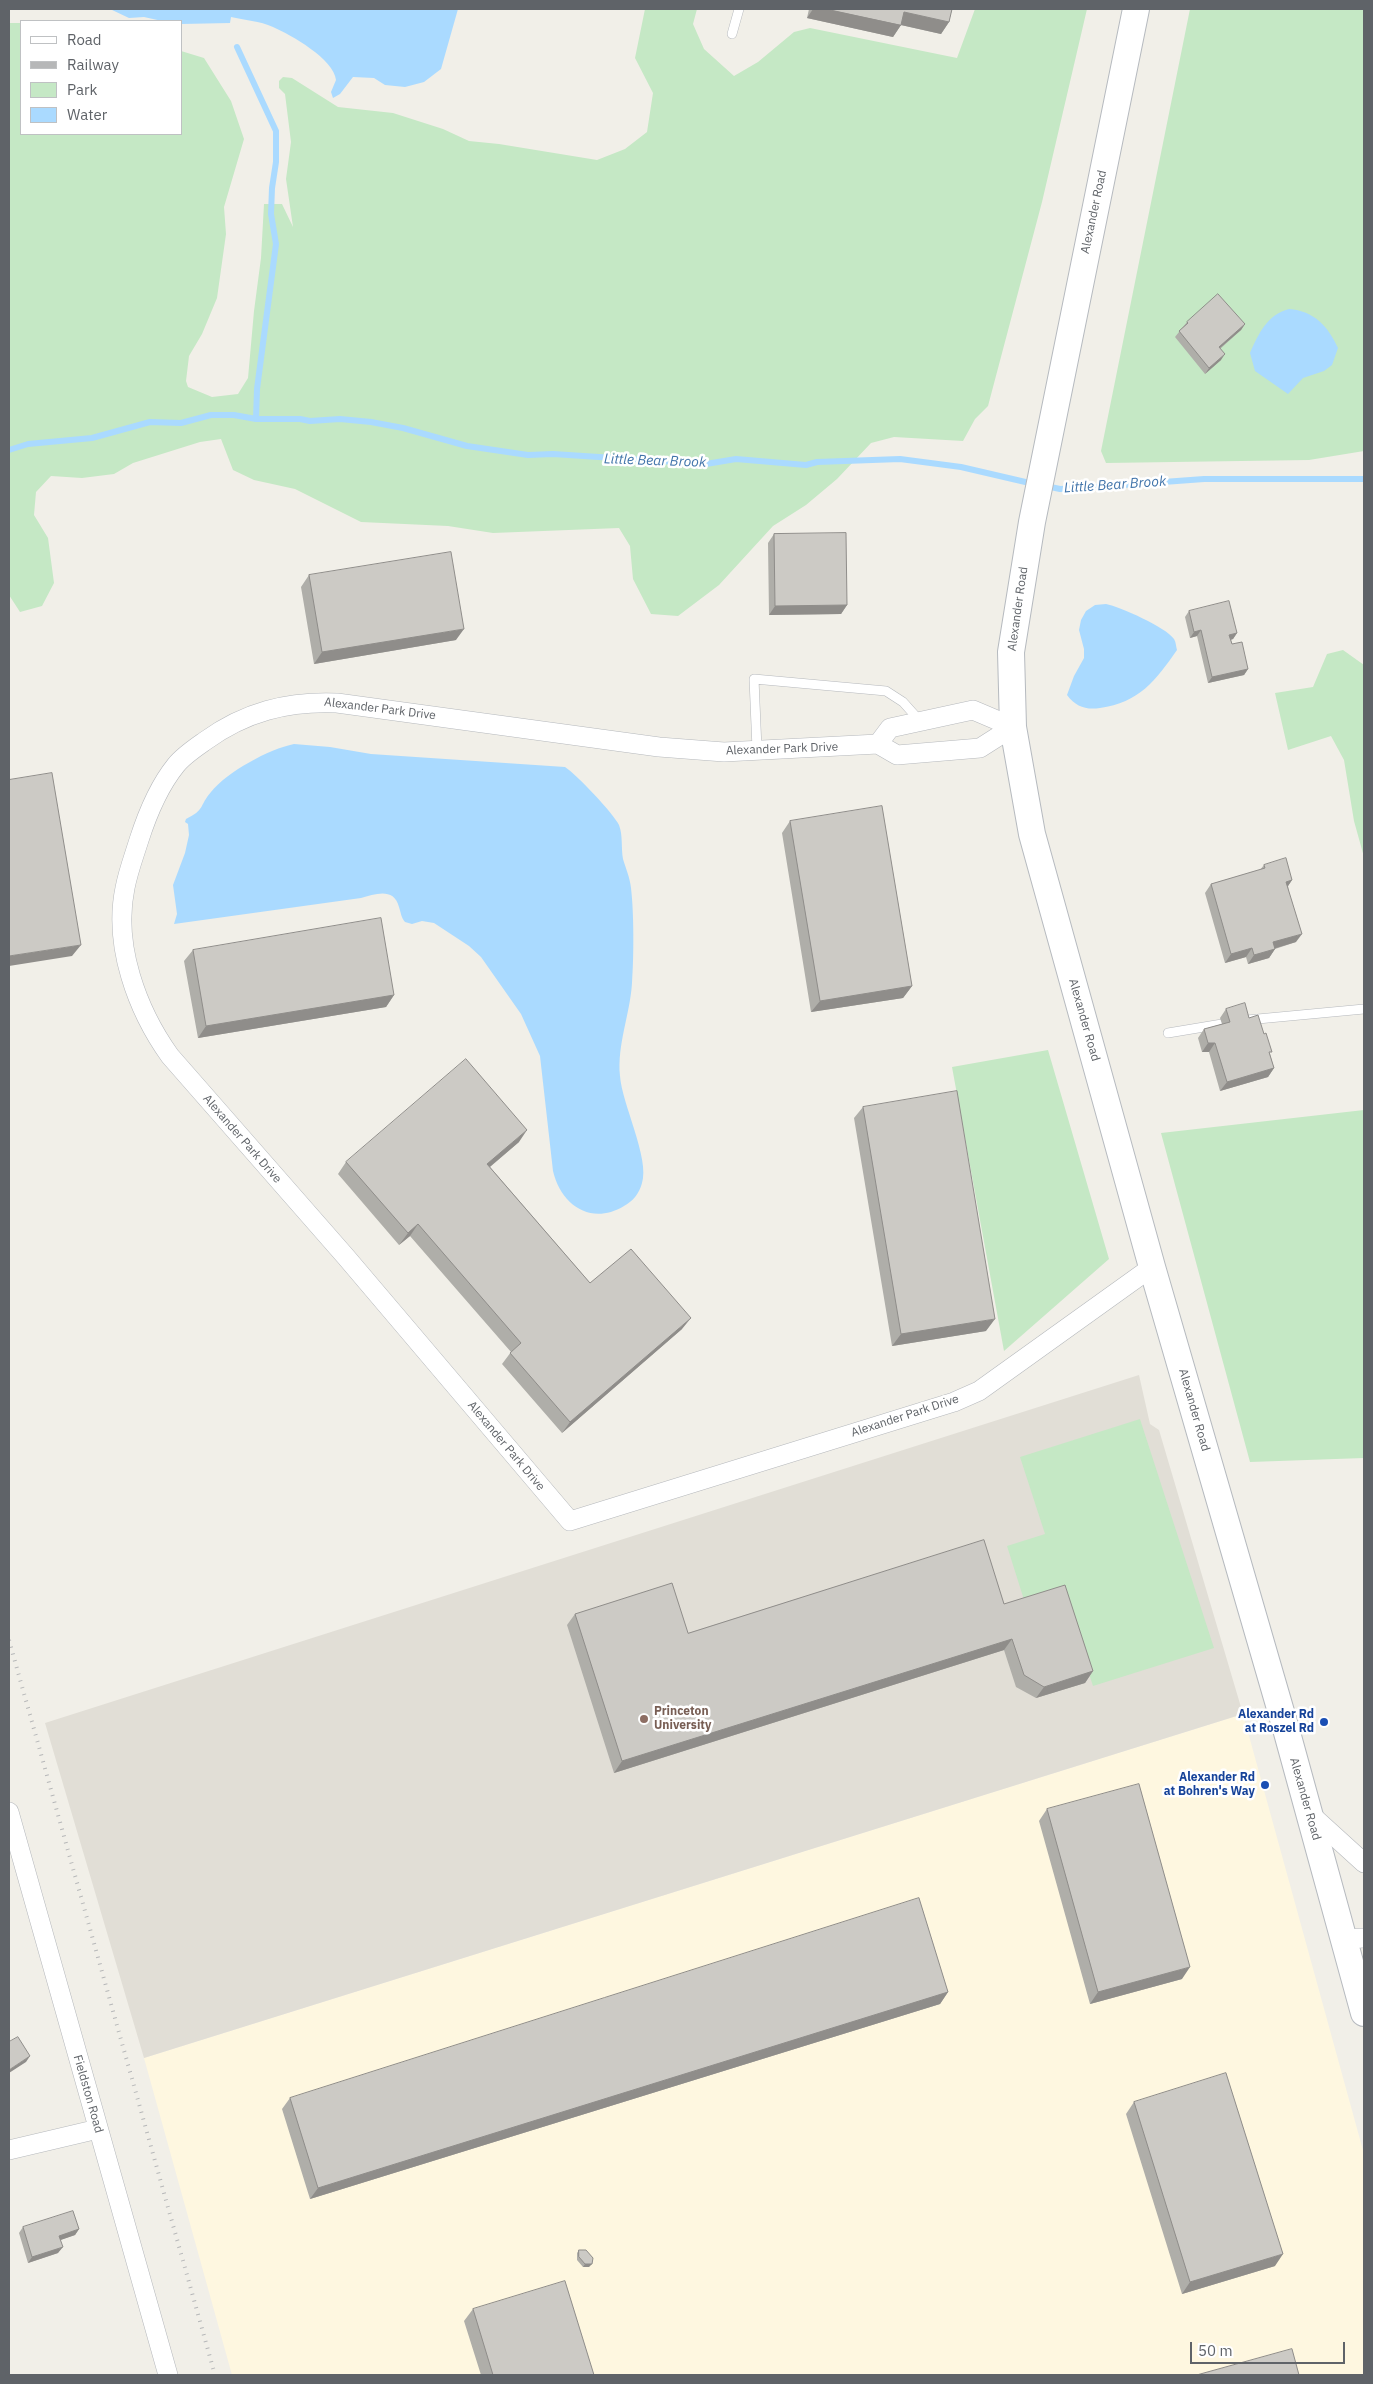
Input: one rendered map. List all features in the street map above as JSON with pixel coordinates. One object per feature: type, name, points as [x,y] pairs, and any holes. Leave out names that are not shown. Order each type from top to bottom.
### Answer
[{"type":"street","name":"Alexander Road","points":[[1135,9],[1032,522],[1011,652],[1013,727],[1032,834],[1152,1267],[1309,1813],[1354,1939],[1364,2013]]},
{"type":"street","name":"Alexander Park Drive","points":[[1013,727],[980,748],[898,755],[878,744],[724,752],[659,747],[337,703],[310,702],[292,704],[253,714],[224,728],[176,765],[145,822],[124,889],[122,920],[126,954],[140,1006],[153,1032],[170,1056],[352,1264],[570,1521],[954,1402],[979,1391],[1152,1267]]},
{"type":"street","points":[[878,744],[890,728],[974,710],[1013,727]]},
{"type":"street","name":"Fieldston Road","points":[[9,1812],[168,2375]]},
{"type":"street","points":[[1309,1813],[1364,1863]]},
{"type":"street","points":[[9,2150],[98,2129]]},
{"type":"lane","points":[[732,34],[739,9]]},
{"type":"lane","points":[[757,749],[754,679],[886,691],[903,702],[920,721]]},
{"type":"lane","points":[[1241,1020],[1364,1009]]},
{"type":"lane","points":[[1168,1033],[1222,1024]]},
{"type":"shaded area","name":"Princeton University","points":[[1139,1375],[1150,1424],[1159,1430],[1243,1714],[144,2058],[45,1723]]},
{"type":"shaded area","points":[[1243,1714],[1364,2154],[1364,2375],[232,2375],[144,2058]]},
{"type":"green space","points":[[645,9],[697,9],[693,24],[704,49],[734,76],[758,62],[794,32],[810,28],[957,58],[975,9],[1087,9],[1042,202],[988,406],[975,419],[963,441],[894,437],[871,443],[837,479],[806,505],[773,526],[719,585],[678,616],[651,614],[633,579],[630,546],[619,528],[493,533],[448,526],[361,522],[295,489],[254,480],[233,470],[221,439],[200,442],[133,463],[114,474],[82,478],[51,476],[36,492],[34,515],[48,538],[54,583],[42,606],[20,612],[9,595],[9,23],[20,23],[20,135],[182,135],[182,51],[204,58],[231,101],[244,139],[224,207],[226,234],[217,298],[202,334],[189,356],[186,381],[188,387],[212,397],[238,394],[248,378],[261,258],[264,204],[282,204],[293,227],[286,179],[291,142],[285,94],[279,88],[279,81],[283,77],[292,78],[338,107],[393,113],[443,129],[469,141],[597,160],[625,149],[647,132],[653,93],[635,58]]},
{"type":"green space","points":[[1190,9],[1364,9],[1364,451],[1309,460],[1106,463],[1101,451]]},
{"type":"green space","points":[[1343,650],[1364,665],[1364,857],[1354,821],[1344,760],[1331,736],[1288,750],[1275,693],[1313,687],[1327,654]]},
{"type":"green space","points":[[1048,1050],[1109,1259],[1004,1351],[952,1067]]},
{"type":"green space","points":[[1364,1110],[1364,1458],[1250,1462],[1161,1133]]},
{"type":"green space","points":[[1140,1419],[1214,1648],[1093,1686],[1062,1591],[1025,1603],[1007,1546],[1045,1534],[1020,1457]]},
{"type":"water","points":[[110,9],[458,9],[441,69],[424,82],[405,87],[385,85],[374,78],[353,77],[340,94],[333,98],[331,92],[336,80],[328,64],[300,42],[268,25],[231,17],[230,23],[182,24],[182,20],[158,20],[144,17],[129,18]]},
{"type":"water","points":[[1289,309],[1298,310],[1313,316],[1330,333],[1338,348],[1332,365],[1324,371],[1303,378],[1288,394],[1255,371],[1250,353],[1260,332],[1269,320]]},
{"type":"water","points":[[1106,604],[1153,623],[1174,639],[1177,650],[1154,680],[1136,695],[1114,705],[1095,709],[1086,708],[1078,705],[1067,695],[1074,676],[1084,658],[1084,649],[1079,630],[1081,620],[1086,611],[1095,605]]},
{"type":"water","points":[[294,744],[330,747],[371,754],[565,767],[594,794],[616,820],[620,829],[623,859],[629,877],[633,922],[632,983],[620,1052],[620,1076],[625,1101],[639,1146],[643,1173],[639,1191],[627,1204],[612,1212],[589,1213],[579,1209],[563,1194],[553,1171],[540,1056],[521,1014],[481,957],[469,946],[434,923],[422,921],[412,924],[405,922],[397,901],[393,897],[388,894],[378,894],[174,924],[177,914],[173,885],[185,853],[189,835],[188,824],[185,822],[186,819],[196,813],[218,784],[238,769],[261,756]]},
{"type":"building","points":[[826,9],[952,9],[949,22],[904,12],[901,25]]},
{"type":"building","points":[[1218,294],[1245,324],[1219,347],[1225,354],[1209,368],[1179,331]]},
{"type":"building","points":[[846,533],[847,605],[775,606],[774,534]]},
{"type":"building","points":[[451,552],[464,629],[322,652],[309,575]]},
{"type":"building","points":[[1229,601],[1237,633],[1229,635],[1232,644],[1242,642],[1248,669],[1212,677],[1201,630],[1194,632],[1189,611]]},
{"type":"building","points":[[52,773],[81,945],[9,956],[9,780]]},
{"type":"building","points":[[882,806],[912,986],[820,1001],[790,821]]},
{"type":"building","points":[[1286,858],[1292,880],[1286,882],[1302,934],[1273,942],[1275,949],[1254,955],[1252,948],[1231,954],[1211,884],[1265,868],[1264,865]]},
{"type":"building","points":[[381,918],[394,995],[206,1026],[193,950]]},
{"type":"building","points":[[1245,1003],[1249,1018],[1258,1015],[1272,1052],[1269,1052],[1274,1068],[1227,1082],[1215,1043],[1208,1043],[1204,1029],[1230,1022],[1226,1009]]},
{"type":"building","points":[[466,1059],[527,1130],[487,1164],[590,1283],[631,1249],[691,1318],[570,1422],[510,1353],[521,1343],[418,1224],[408,1233],[346,1162]]},
{"type":"building","points":[[957,1091],[995,1319],[901,1334],[863,1107]]},
{"type":"building","points":[[984,1540],[1004,1604],[1065,1585],[1093,1671],[1044,1687],[1024,1675],[1012,1639],[622,1761],[575,1614],[672,1583],[688,1633]]},
{"type":"building","points":[[1139,1784],[1190,1967],[1098,1992],[1047,1809]]},
{"type":"building","points":[[919,1898],[948,1992],[318,2188],[290,2098]]},
{"type":"building","points":[[18,2037],[30,2056],[9,2070],[9,2042]]},
{"type":"building","points":[[1226,2073],[1283,2254],[1190,2282],[1134,2102]]},
{"type":"building","points":[[73,2211],[79,2229],[59,2236],[63,2247],[32,2257],[23,2227]]},
{"type":"building","points":[[579,2250],[586,2250],[593,2258],[592,2264],[585,2264],[579,2257]]},
{"type":"building","points":[[565,2281],[594,2375],[493,2375],[473,2309]]},
{"type":"building","points":[[1292,2349],[1299,2375],[1197,2375]]},
{"type":"waterway","points":[[237,47],[276,131],[276,162],[271,214],[276,244],[257,389],[256,419]]},
{"type":"waterway","name":"Little Bear Brook","points":[[9,450],[28,444],[92,438],[150,422],[181,423],[211,415],[234,415],[256,419],[300,419],[310,421],[340,419],[371,422],[403,428],[467,446],[528,455],[553,454],[706,464],[736,459],[806,465],[817,462],[900,459],[961,467],[1034,484]]},
{"type":"waterway","name":"Little Bear Brook","points":[[1046,486],[1060,489],[1204,479],[1364,479]]},
{"type":"railway","points":[[9,1640],[215,2375]]},
{"type":"place","name":"Princeton University","points":[[644,1719]]},
{"type":"place","name":"Alexander Rd at Roszel Rd","points":[[1324,1722]]},
{"type":"place","name":"Alexander Rd at Bohren's Way","points":[[1265,1785]]}]
